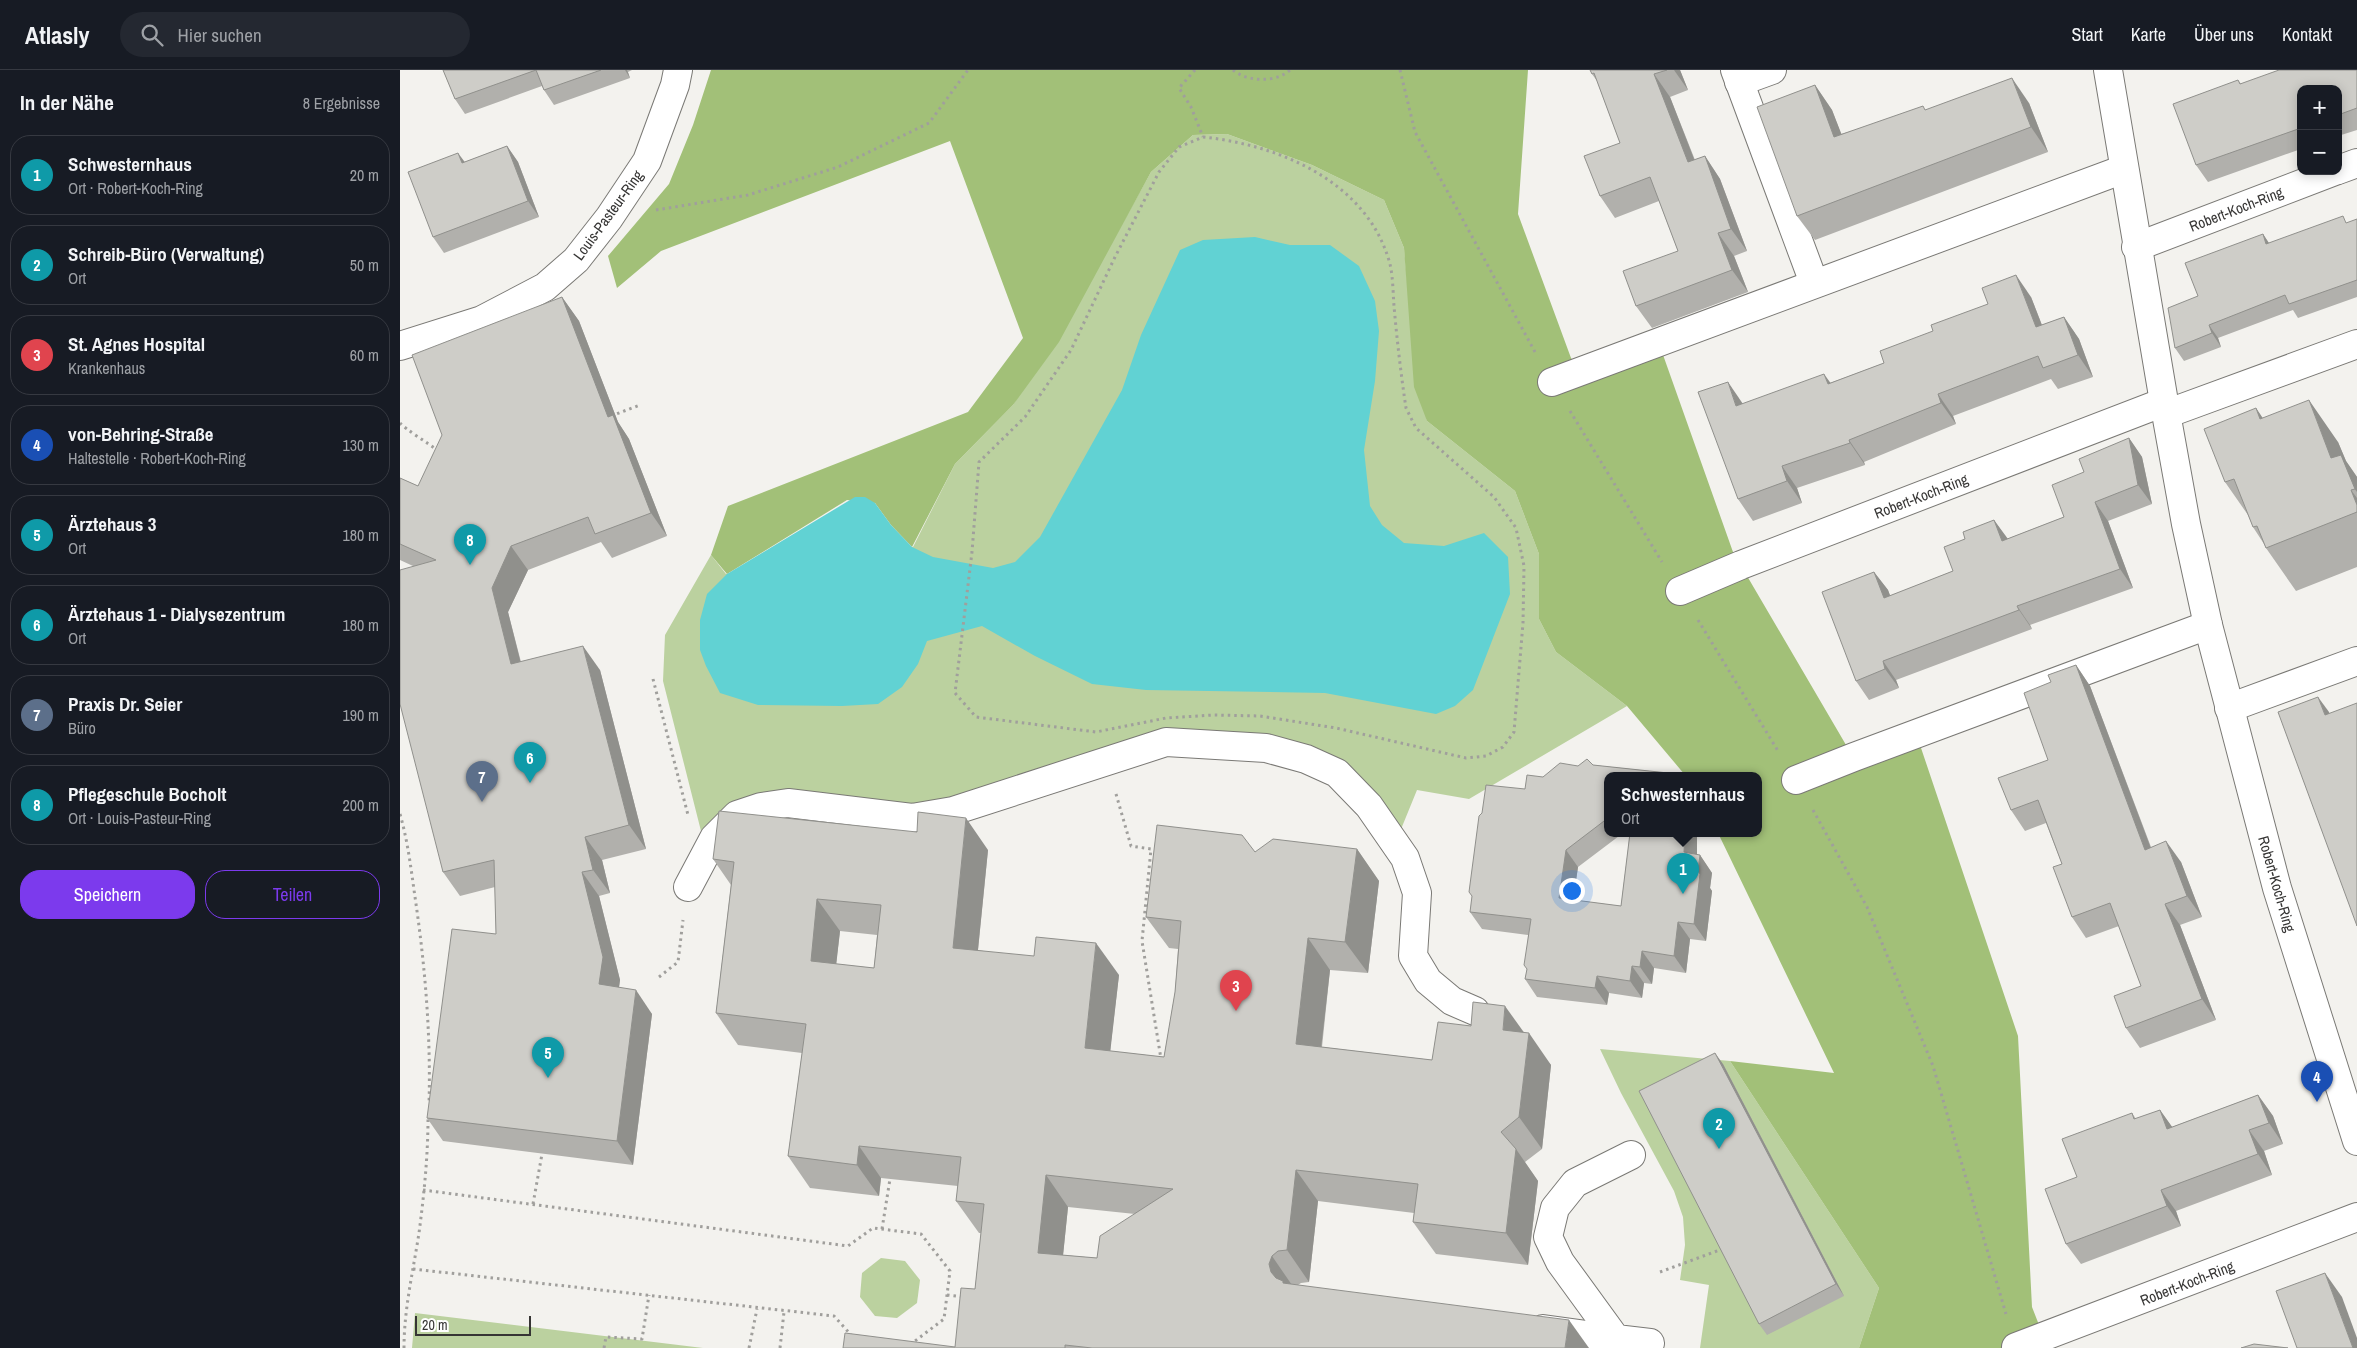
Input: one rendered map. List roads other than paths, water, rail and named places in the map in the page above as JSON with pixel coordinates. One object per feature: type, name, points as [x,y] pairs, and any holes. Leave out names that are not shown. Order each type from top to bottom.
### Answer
[{"type":"street","name":"Louis-Pasteur-Ring","points":[[400,346],[482,320],[545,287],[576,260],[609,218],[647,161],[675,85],[678,70]]},
{"type":"street","points":[[1772,70],[1737,76],[1814,283]]},
{"type":"street","name":"Robert-Koch-Ring","points":[[2108,70],[2136,247],[2165,408],[2186,524],[2208,625],[2277,888],[2357,1141]]},
{"type":"street","points":[[2342,169],[2357,163]]},
{"type":"street","points":[[1552,382],[2124,168]]},
{"type":"street","name":"Robert-Koch-Ring","points":[[2136,247],[2325,175]]},
{"type":"street","name":"Robert-Koch-Ring","points":[[1680,591],[1741,565],[2165,408],[2357,344]]},
{"type":"street","points":[[1796,780],[2208,625]]},
{"type":"street","points":[[2229,708],[2357,661]]},
{"type":"street","points":[[688,888],[714,838],[737,815],[761,807],[788,803],[912,818],[952,811],[1106,763],[1166,742],[1266,748],[1306,759],[1337,773],[1368,806],[1405,858],[1417,893],[1412,956],[1428,981],[1452,1001],[1475,1011]]},
{"type":"street","points":[[1616,1339],[1560,1262],[1548,1237],[1555,1208],[1575,1184],[1631,1155]]},
{"type":"street","name":"Robert-Koch-Ring","points":[[2016,1347],[2357,1217]]},
{"type":"street","points":[[1520,1326],[1650,1343]]},
{"type":"water","points":[[1255,237],[1290,245],[1330,245],[1359,266],[1375,301],[1379,331],[1375,381],[1364,450],[1370,506],[1382,525],[1404,543],[1444,546],[1484,533],[1508,557],[1510,594],[1473,690],[1455,706],[1436,714],[1325,693],[1146,690],[1092,684],[1035,656],[982,626],[927,641],[918,664],[902,687],[878,704],[842,706],[758,705],[720,693],[700,650],[700,620],[707,594],[727,574],[855,497],[865,497],[875,503],[891,525],[912,547],[933,557],[993,568],[1015,562],[1040,537],[1122,390],[1141,335],[1180,250],[1203,240]]},
{"type":"place","name":"Pflegeschule Bocholt","points":[[470,565]]},
{"type":"place","name":"Ärztehaus 1 - Dialysezentrum","points":[[530,783]]},
{"type":"place","name":"Praxis Dr. Seier","points":[[482,802]]},
{"type":"place","name":"Schwesternhaus","points":[[1683,894]]},
{"type":"place","name":"St. Agnes Hospital","points":[[1236,1011]]},
{"type":"place","name":"Ärztehaus 3","points":[[548,1078]]},
{"type":"place","name":"von-Behring-Straße","points":[[2317,1102]]},
{"type":"place","name":"Schreib-Büro (Verwaltung)","points":[[1719,1149]]}]
